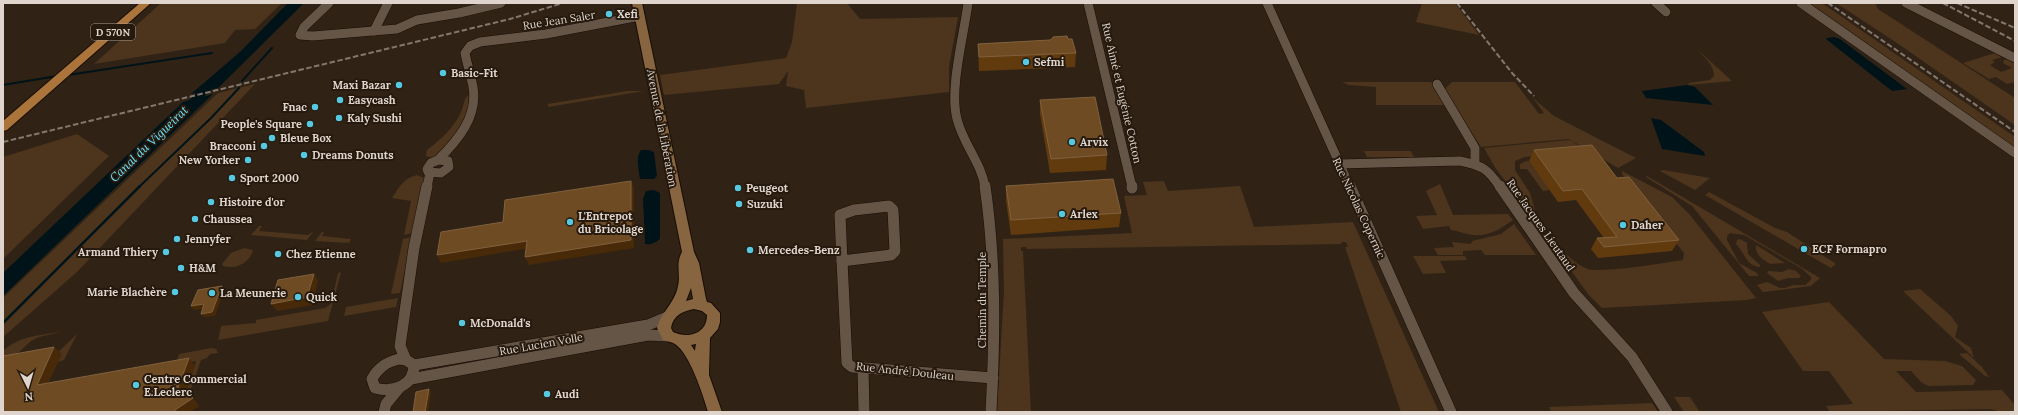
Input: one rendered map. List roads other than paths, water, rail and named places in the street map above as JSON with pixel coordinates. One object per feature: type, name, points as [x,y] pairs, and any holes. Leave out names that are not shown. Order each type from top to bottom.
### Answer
[{"type":"main road","name":"D 570N","points":[[3,127],[146,3]]},
{"type":"main road","name":"Avenue de la Libération","points":[[637,3],[688,253],[692,257],[697,291],[701,305]]},
{"type":"main road","name":"Avenue de la Libération","points":[[678,308],[685,286],[684,260],[688,253]]},
{"type":"main road","points":[[674,339],[696,340],[703,336],[713,325],[714,319],[710,310],[701,305],[685,305],[678,308],[667,317],[664,328],[674,339],[691,354],[705,383],[714,412]]},
{"type":"main road","points":[[703,336],[702,350],[705,383]]},
{"type":"street","points":[[329,3],[304,27],[300,35],[313,36],[397,29],[417,20],[459,13],[501,3]]},
{"type":"street","points":[[374,31],[388,3]]},
{"type":"street","name":"Chemin du Temple","points":[[968,3],[960,48],[955,110],[957,122],[984,179],[994,249],[996,288],[991,412]]},
{"type":"street","name":"Rue Aimé et Eugénie Cotton","points":[[1088,3],[1132,188]]},
{"type":"street","name":"Rue Nicolas Copernic","points":[[1267,3],[1338,164],[1451,412]]},
{"type":"street","points":[[1656,3],[1666,12]]},
{"type":"street","points":[[1801,3],[2015,153]]},
{"type":"street","points":[[1906,3],[2015,58]]},
{"type":"street","name":"Rue Jean Saler","points":[[400,346],[414,248],[426,193],[434,173],[427,171],[427,167],[443,161],[474,109],[475,94],[465,51],[470,46],[480,42],[546,34],[640,16]]},
{"type":"street","points":[[1437,84],[1475,148],[1475,164]]},
{"type":"street","name":"Rue Jacques Lieutaud","points":[[1338,164],[1460,161],[1475,164],[1489,171],[1574,293],[1632,357],[1667,412]]},
{"type":"street","name":"Rue André Douleau","points":[[842,261],[891,255],[895,251],[893,210],[888,206],[854,210],[840,215],[842,261],[847,363],[852,367],[993,378]]},
{"type":"street","name":"Rue Lucien Volle","points":[[410,362],[648,325],[667,317]]},
{"type":"street","points":[[411,379],[648,335],[674,339]]},
{"type":"street","points":[[400,346],[410,362],[414,374],[411,379],[393,390],[380,391],[375,388],[372,379],[374,374],[385,364],[400,346]]},
{"type":"street","points":[[385,364],[399,359],[410,362]]},
{"type":"street","points":[[863,368],[864,412]]},
{"type":"street","points":[[385,408],[400,387]]},
{"type":"street","points":[[380,391],[385,408]]},
{"type":"water","points":[[288,3],[304,3],[218,88],[191,94],[241,51]]},
{"type":"water","points":[[1834,37],[1840,39],[1907,89],[1892,91],[1826,39]]},
{"type":"water","points":[[1687,85],[1695,87],[1713,105],[1646,98],[1642,91]]},
{"type":"water","points":[[213,94],[3,296],[3,273],[183,102]]},
{"type":"water","points":[[1651,118],[1661,120],[1704,152],[1705,156],[1662,149]]},
{"type":"water","points":[[641,150],[654,152],[657,176],[654,179],[640,179],[638,157]]},
{"type":"water","points":[[654,190],[660,193],[660,239],[653,243],[645,244],[643,199],[646,191]]},
{"type":"waterway","points":[[242,81],[272,48]]},
{"type":"waterway","points":[[68,75],[212,53]]},
{"type":"waterway","points":[[3,85],[57,76]]},
{"type":"waterway","name":"Canal du Vigueirat","points":[[189,106],[212,83]]},
{"type":"waterway","points":[[139,187],[211,118],[239,88]]},
{"type":"waterway","points":[[3,323],[139,187]]},
{"type":"railway","points":[[3,142],[510,19],[563,3]]},
{"type":"railway","points":[[1457,3],[1512,73],[1534,96]]},
{"type":"railway","points":[[1828,3],[2015,132]]},
{"type":"railway","points":[[1943,3],[2015,41]]},
{"type":"railway","points":[[1957,3],[2015,28]]},
{"type":"place","name":"Xefi","points":[[609,14]]},
{"type":"place","name":"Sefmi","points":[[1026,62]]},
{"type":"place","name":"Basic-Fit","points":[[443,73]]},
{"type":"place","name":"Maxi Bazar","points":[[399,85]]},
{"type":"place","name":"Easycash","points":[[340,100]]},
{"type":"place","name":"Fnac","points":[[315,107]]},
{"type":"place","name":"Kaly Sushi","points":[[339,118]]},
{"type":"place","name":"People's Square","points":[[310,124]]},
{"type":"place","name":"Bleue Box","points":[[272,138]]},
{"type":"place","name":"Arvix","points":[[1072,142]]},
{"type":"place","name":"Bracconi","points":[[264,146]]},
{"type":"place","name":"Dreams Donuts","points":[[304,155]]},
{"type":"place","name":"New Yorker","points":[[248,160]]},
{"type":"place","name":"Sport 2000","points":[[232,178]]},
{"type":"place","name":"Peugeot","points":[[738,188]]},
{"type":"place","name":"Histoire d'or","points":[[211,202]]},
{"type":"place","name":"Suzuki","points":[[739,204]]},
{"type":"place","name":"Arlex","points":[[1062,214]]},
{"type":"place","name":"Chaussea","points":[[195,219]]},
{"type":"place","name":"L'Entrepot du Bricolage","points":[[570,222]]},
{"type":"place","name":"Daher","points":[[1623,225]]},
{"type":"place","name":"Jennyfer","points":[[177,239]]},
{"type":"place","name":"ECF Formapro","points":[[1804,249]]},
{"type":"place","name":"Mercedes-Benz","points":[[750,250]]},
{"type":"place","name":"Armand Thiery","points":[[166,252]]},
{"type":"place","name":"Chez Etienne","points":[[278,254]]},
{"type":"place","name":"H&M","points":[[181,268]]},
{"type":"place","name":"Marie Blachère","points":[[175,292]]},
{"type":"place","name":"La Meunerie","points":[[212,293]]},
{"type":"place","name":"Quick","points":[[298,297]]},
{"type":"place","name":"McDonald's","points":[[462,323]]},
{"type":"place","name":"Centre Commercial E.Leclerc","points":[[136,385]]},
{"type":"place","name":"Audi","points":[[547,394]]}]
